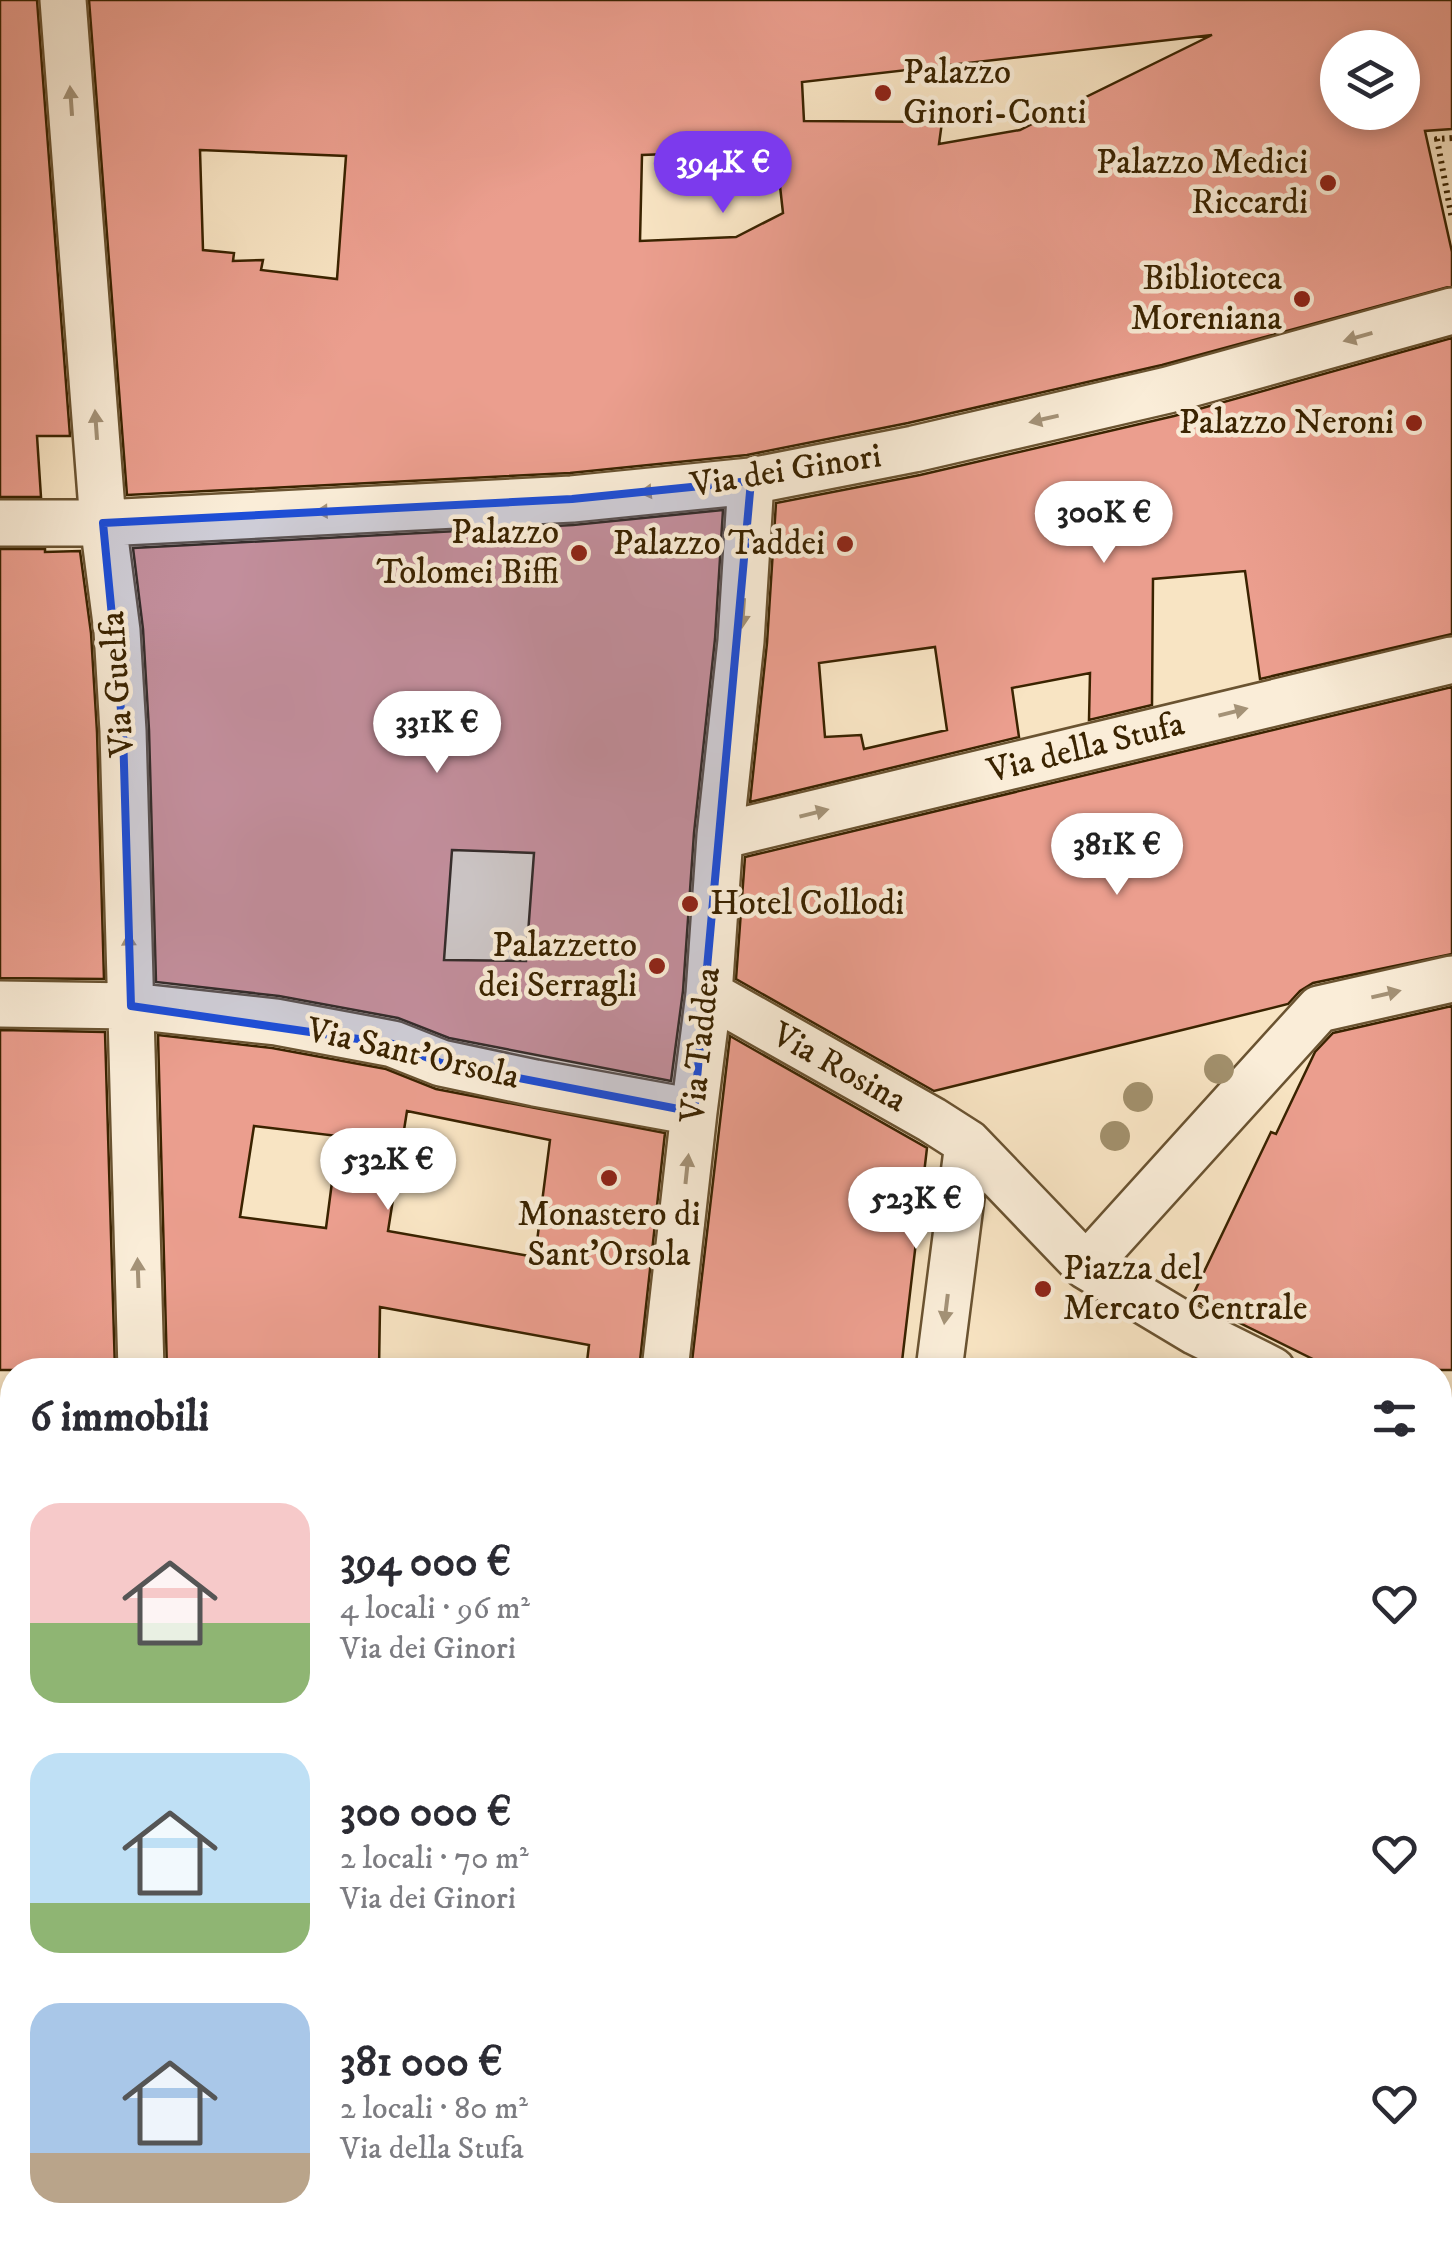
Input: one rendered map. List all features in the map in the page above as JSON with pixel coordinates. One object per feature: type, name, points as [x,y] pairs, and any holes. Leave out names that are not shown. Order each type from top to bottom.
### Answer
[{"type":"street","name":"Via Guelfa","points":[[64,0],[103,522],[123,731],[141,1358]]},
{"type":"street","name":"Via dei Ginori","points":[[0,523],[103,522],[572,500],[751,480],[914,450],[1168,390],[1452,311]]},
{"type":"street","name":"Via Taddea","points":[[666,1358],[709,994],[720,836],[741,641],[751,480]]},
{"type":"street","name":"Via della Stufa","points":[[720,836],[1452,660]]},
{"type":"street","points":[[1086,1266],[1320,1009],[1452,979]]},
{"type":"street","name":"Via Rosina","points":[[709,994],[968,1143]]},
{"type":"street","name":"Via Sant'Orsola","points":[[0,1004],[130,1006],[276,1022],[393,1044],[434,1061],[535,1083],[694,1112]]},
{"type":"street","points":[[968,1143],[1086,1266],[1196,1332],[1248,1358]]},
{"type":"street","points":[[940,1358],[968,1143]]},
{"type":"path","points":[[1452,138],[1437,139],[1452,219]]},
{"type":"highlighted area","points":[[751,481],[694,1112],[441,1063],[393,1044],[131,1006],[123,731],[103,523],[572,499]]},
{"type":"building","points":[[0,0],[37,0],[70,436],[37,436],[41,497],[0,497]]},
{"type":"building","points":[[89,0],[1452,0],[1452,129],[1425,131],[1452,252],[1452,286],[1162,365],[908,423],[747,455],[570,473],[127,495]],"holes":[[[1212,35],[1082,99],[1085,123],[1036,122],[1020,130],[939,144],[942,122],[804,121],[802,82]],[[200,150],[346,156],[337,279],[261,270],[263,260],[233,261],[234,253],[203,250]],[[776,150],[783,213],[736,237],[640,241],[642,155]]]},
{"type":"building","points":[[1452,338],[1452,634],[1260,679],[1245,571],[1153,579],[1152,705],[1089,720],[1090,673],[1012,688],[1019,737],[750,802],[767,643],[776,503],[920,475],[1174,416]],"holes":[[[935,647],[947,730],[864,749],[861,735],[825,737],[819,663]]]},
{"type":"building","points":[[723,510],[683,991],[671,1081],[449,1038],[398,1018],[279,996],[156,982],[149,730],[133,548],[573,525]],"holes":[[[452,850],[534,853],[526,961],[444,960]]]},
{"type":"building","points":[[0,549],[80,551],[91,633],[97,732],[104,979],[0,978]]},
{"type":"building","points":[[1452,687],[1452,954],[1313,983],[1288,1004],[934,1091],[736,979],[745,857]]},
{"type":"building","points":[[1452,1006],[1452,1358],[1311,1358],[1191,1299],[1271,1132],[1276,1134],[1315,1052],[1333,1033]]},
{"type":"building","points":[[0,1030],[105,1032],[115,1358],[0,1358]]},
{"type":"building","name":"Monastero di Sant'Orsola","points":[[158,1035],[272,1048],[386,1069],[436,1089],[665,1133],[640,1358],[587,1358],[589,1345],[380,1307],[379,1358],[167,1358]],"holes":[[[407,1111],[550,1140],[535,1257],[388,1231]],[[254,1126],[338,1136],[326,1228],[240,1217]]]},
{"type":"building","points":[[730,1036],[927,1148],[902,1358],[692,1358]]},
{"type":"place","name":"Palazzo Ginori-Conti","points":[[883,93]]},
{"type":"place","name":"Palazzo Medici Riccardi","points":[[1328,183]]},
{"type":"place","name":"Biblioteca Moreniana","points":[[1302,299]]},
{"type":"place","name":"Palazzo Neroni","points":[[1414,423]]},
{"type":"place","name":"Palazzo Taddei","points":[[845,544]]},
{"type":"place","name":"Palazzo Tolomei Biffi","points":[[579,553]]},
{"type":"place","name":"Hotel Collodi","points":[[690,904]]},
{"type":"place","name":"Palazzetto dei Serragli","points":[[657,966]]},
{"type":"place","name":"Monastero di Sant'Orsola","points":[[609,1178]]},
{"type":"place","name":"Piazza del Mercato Centrale","points":[[1043,1289]]}]
